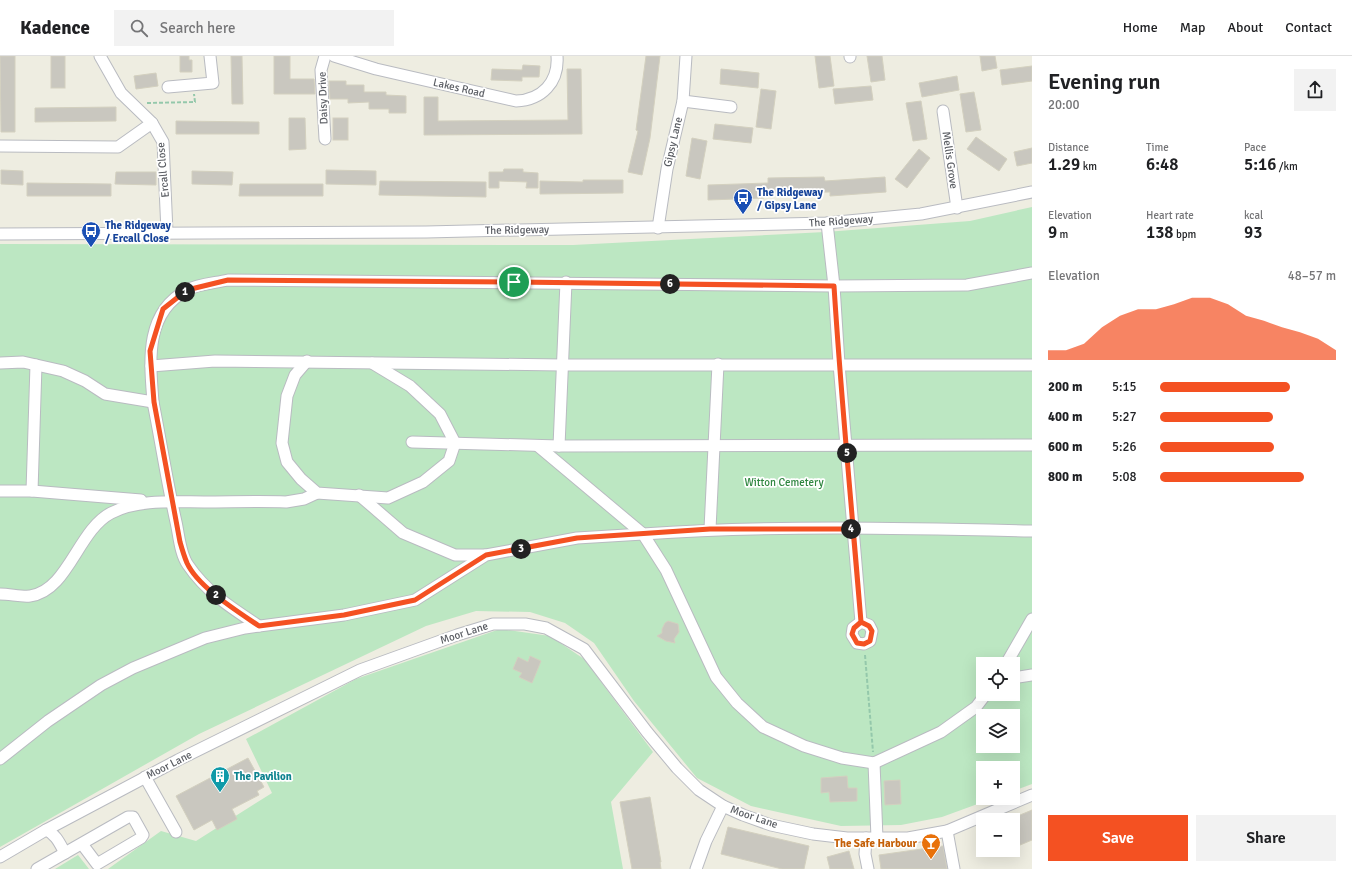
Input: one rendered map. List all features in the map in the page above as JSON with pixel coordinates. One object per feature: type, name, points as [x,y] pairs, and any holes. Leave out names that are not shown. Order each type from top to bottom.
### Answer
[{"type":"street","name":"Ercall Close","points":[[100,56],[121,93],[152,123],[163,142],[167,232]]},
{"type":"street","points":[[168,87],[194,86],[213,83],[210,56]]},
{"type":"street","name":"Daisy Drive","points":[[325,56],[321,70],[325,140]]},
{"type":"street","name":"Lakes Road","points":[[334,56],[376,69],[516,101],[526,100],[542,94],[550,86],[557,71],[557,56]]},
{"type":"street","name":"Gipsy Lane","points":[[658,228],[667,169],[683,101],[686,56]]},
{"type":"street","points":[[683,101],[731,107]]},
{"type":"street","name":"Mellis Grove","points":[[943,111],[957,208]]},
{"type":"street","points":[[0,146],[118,146],[152,123]]},
{"type":"street","name":"The Ridgeway","points":[[0,234],[167,232],[426,232],[658,228],[827,223],[921,214],[1032,192]]},
{"type":"street","points":[[827,223],[834,286],[839,364],[861,622]]},
{"type":"street","points":[[259,626],[222,601],[197,577],[187,564],[180,542],[154,402],[150,351],[163,309],[187,290],[228,280],[566,282],[834,286],[967,285],[1032,273]]},
{"type":"street","points":[[559,446],[564,365],[566,282]]},
{"type":"street","points":[[151,366],[215,360],[564,365],[1032,365]]},
{"type":"street","points":[[307,361],[295,375],[287,396],[282,443],[287,462],[317,493]]},
{"type":"street","points":[[0,363],[23,362],[36,365],[63,372],[85,381],[106,394],[154,402]]},
{"type":"street","points":[[0,491],[32,490],[172,502],[286,502],[304,499],[317,493],[388,498],[424,482],[449,461],[455,443],[440,414],[410,386],[371,363]]},
{"type":"street","points":[[710,529],[718,364]]},
{"type":"street","points":[[32,490],[36,365]]},
{"type":"street","points":[[412,442],[538,446],[715,445],[846,447],[1032,445]]},
{"type":"street","points":[[538,446],[643,534],[666,570],[716,677],[737,703],[763,727],[804,746],[842,758],[874,764],[941,732],[976,707],[981,701]]},
{"type":"street","points":[[359,495],[403,533],[455,556],[486,555],[577,538],[710,529],[1032,531]]},
{"type":"street","points":[[0,594],[31,596],[48,589],[63,573],[79,546],[97,524],[110,513],[131,506],[172,502]]},
{"type":"street","points":[[0,759],[48,721],[101,685],[133,668],[205,638],[259,626],[344,615],[415,600],[486,555]]},
{"type":"street","points":[[1010,657],[1032,619]]},
{"type":"street","points":[[861,622],[869,626],[872,631],[872,638],[864,644],[857,643],[852,634],[854,628],[861,622]]},
{"type":"street","name":"Moor Lane","points":[[0,857],[46,830],[145,777],[360,670],[456,635],[493,624],[525,624],[546,628],[584,649],[647,732],[677,768],[699,790],[723,806],[742,816],[771,825],[813,834],[871,838],[908,838],[947,831],[1032,795]]},
{"type":"street","points":[[1020,677],[1032,675]]},
{"type":"street","points":[[868,869],[865,854],[871,838],[874,764]]},
{"type":"street","points":[[145,777],[176,832]]},
{"type":"street","points":[[696,869],[706,841],[723,806]]},
{"type":"street","points":[[37,869],[128,817],[133,817],[143,832],[141,838],[97,864],[82,844]]},
{"type":"street","points":[[46,830],[52,832],[56,836],[65,853]]},
{"type":"street","points":[[947,831],[954,869]]},
{"type":"path","points":[[131,103],[195,102],[194,86]]},
{"type":"path","points":[[864,644],[872,745]]},
{"type":"green space","name":"Witton Cemetery","points":[[1032,207],[1032,784],[1020,788],[1020,761],[976,761],[976,805],[942,817],[901,825],[841,826],[751,806],[697,778],[634,701],[594,643],[565,623],[530,612],[476,611],[426,626],[199,734],[0,847],[0,244],[573,245],[825,232],[970,221]]},
{"type":"green space","points":[[500,629],[550,636],[584,659],[653,752],[611,802],[623,869],[108,869],[161,831],[196,841],[272,793],[246,739],[356,679]]},
{"type":"green space","points":[[78,855],[89,869],[55,869]]},
{"type":"building","points":[[0,56],[15,56],[15,132],[1,132]]},
{"type":"building","points":[[51,56],[65,56],[65,88],[51,88]]},
{"type":"building","points":[[180,56],[189,56],[189,60],[192,60],[192,72],[180,72]]},
{"type":"building","points":[[231,56],[242,56],[243,104],[232,104]]},
{"type":"building","points":[[274,56],[290,56],[290,79],[314,79],[315,94],[274,94]]},
{"type":"building","points":[[646,56],[660,56],[650,138],[642,175],[628,172],[638,131],[636,130]]},
{"type":"building","points":[[815,56],[830,56],[834,86],[819,88]]},
{"type":"building","points":[[867,56],[882,56],[885,80],[871,82]]},
{"type":"building","points":[[980,56],[995,56],[997,68],[982,71]]},
{"type":"building","points":[[523,65],[540,66],[539,77],[522,77],[522,81],[491,80],[492,69],[522,70]]},
{"type":"building","points":[[1032,66],[1032,81],[1002,85],[1000,70]]},
{"type":"building","points":[[567,69],[581,69],[582,134],[424,135],[424,97],[438,97],[438,121],[568,120]]},
{"type":"building","points":[[721,69],[759,73],[758,88],[720,84]]},
{"type":"building","points":[[156,73],[158,86],[136,89],[134,76]]},
{"type":"building","points":[[957,76],[959,90],[922,97],[919,83]]},
{"type":"building","points":[[329,81],[346,81],[346,85],[364,85],[364,92],[386,92],[386,95],[406,96],[406,113],[389,113],[389,109],[369,109],[369,102],[348,103],[348,99],[330,99]]},
{"type":"building","points":[[871,86],[873,100],[835,104],[833,89]]},
{"type":"building","points":[[761,89],[776,91],[771,129],[756,127]]},
{"type":"building","points":[[974,92],[981,130],[966,132],[960,94]]},
{"type":"building","points":[[921,101],[927,139],[913,141],[906,103]]},
{"type":"building","points":[[116,107],[116,121],[35,122],[35,108]]},
{"type":"building","points":[[289,118],[305,118],[306,149],[289,150]]},
{"type":"building","points":[[333,118],[348,118],[348,140],[333,140]]},
{"type":"building","points":[[176,121],[259,122],[259,134],[176,134]]},
{"type":"building","points":[[715,124],[753,128],[751,143],[713,139]]},
{"type":"building","points":[[976,137],[1007,159],[999,171],[967,149]]},
{"type":"building","points":[[692,138],[707,141],[700,179],[686,176]]},
{"type":"building","points":[[1032,148],[1032,163],[1017,166],[1014,152]]},
{"type":"building","points":[[919,149],[930,158],[907,188],[895,179]]},
{"type":"building","points":[[504,169],[523,169],[523,172],[538,173],[538,188],[526,188],[527,182],[499,181],[499,188],[489,188],[489,172],[503,172]]},
{"type":"building","points":[[1,170],[23,171],[23,185],[1,184]]},
{"type":"building","points":[[326,170],[376,171],[376,185],[326,184]]},
{"type":"building","points":[[192,171],[233,172],[232,185],[192,184]]},
{"type":"building","points":[[116,172],[156,172],[156,185],[115,184]]},
{"type":"building","points":[[824,177],[825,181],[885,177],[886,192],[830,196],[830,192],[764,193],[764,198],[708,200],[708,185],[768,183],[768,178]]},
{"type":"building","points":[[583,180],[623,180],[623,193],[540,194],[540,181],[583,182]]},
{"type":"building","points":[[380,181],[486,182],[486,197],[379,195]]},
{"type":"building","points":[[27,183],[111,184],[111,196],[27,196]]},
{"type":"building","points":[[240,184],[323,184],[323,196],[239,196]]},
{"type":"building","points":[[668,621],[678,624],[679,632],[674,639],[675,643],[666,641],[657,636],[662,633],[665,623]]},
{"type":"building","points":[[530,656],[541,661],[532,683],[519,677],[522,673],[513,669],[518,657],[528,662]]},
{"type":"building","name":"The Pavilion","points":[[248,758],[264,787],[257,791],[259,795],[232,809],[237,819],[217,830],[212,820],[194,830],[176,796]]},
{"type":"building","points":[[847,776],[848,788],[857,788],[857,801],[830,802],[829,792],[821,793],[821,778]]},
{"type":"building","points":[[900,780],[901,804],[885,805],[884,781]]},
{"type":"building","points":[[650,797],[661,869],[632,869],[620,802]]},
{"type":"building","points":[[1032,810],[1032,840],[1020,845],[1020,815]]},
{"type":"building","points":[[728,827],[809,846],[804,869],[782,869],[721,854]]},
{"type":"building","points":[[943,846],[947,869],[881,869],[879,855]]},
{"type":"building","points":[[849,851],[854,869],[830,869],[827,857]]},
{"type":"place","name":"The Ridgeway / Gipsy Lane","points":[[743,215]]},
{"type":"place","name":"The Ridgeway / Ercall Close","points":[[91,248]]},
{"type":"place","name":"The Pavilion","points":[[220,793]]},
{"type":"place","name":"The Safe Harbour","points":[[931,860]]},
{"type":"route","points":[[514,282],[228,280],[187,290],[163,309],[150,351],[154,402],[180,542],[187,564],[197,577],[222,601],[259,626],[344,615],[415,600],[486,555],[577,538],[710,529],[853,529],[861,622],[871,628],[873,635],[870,641],[860,644],[852,638],[852,631],[856,625],[861,622],[839,364],[834,286],[514,282]]}]
